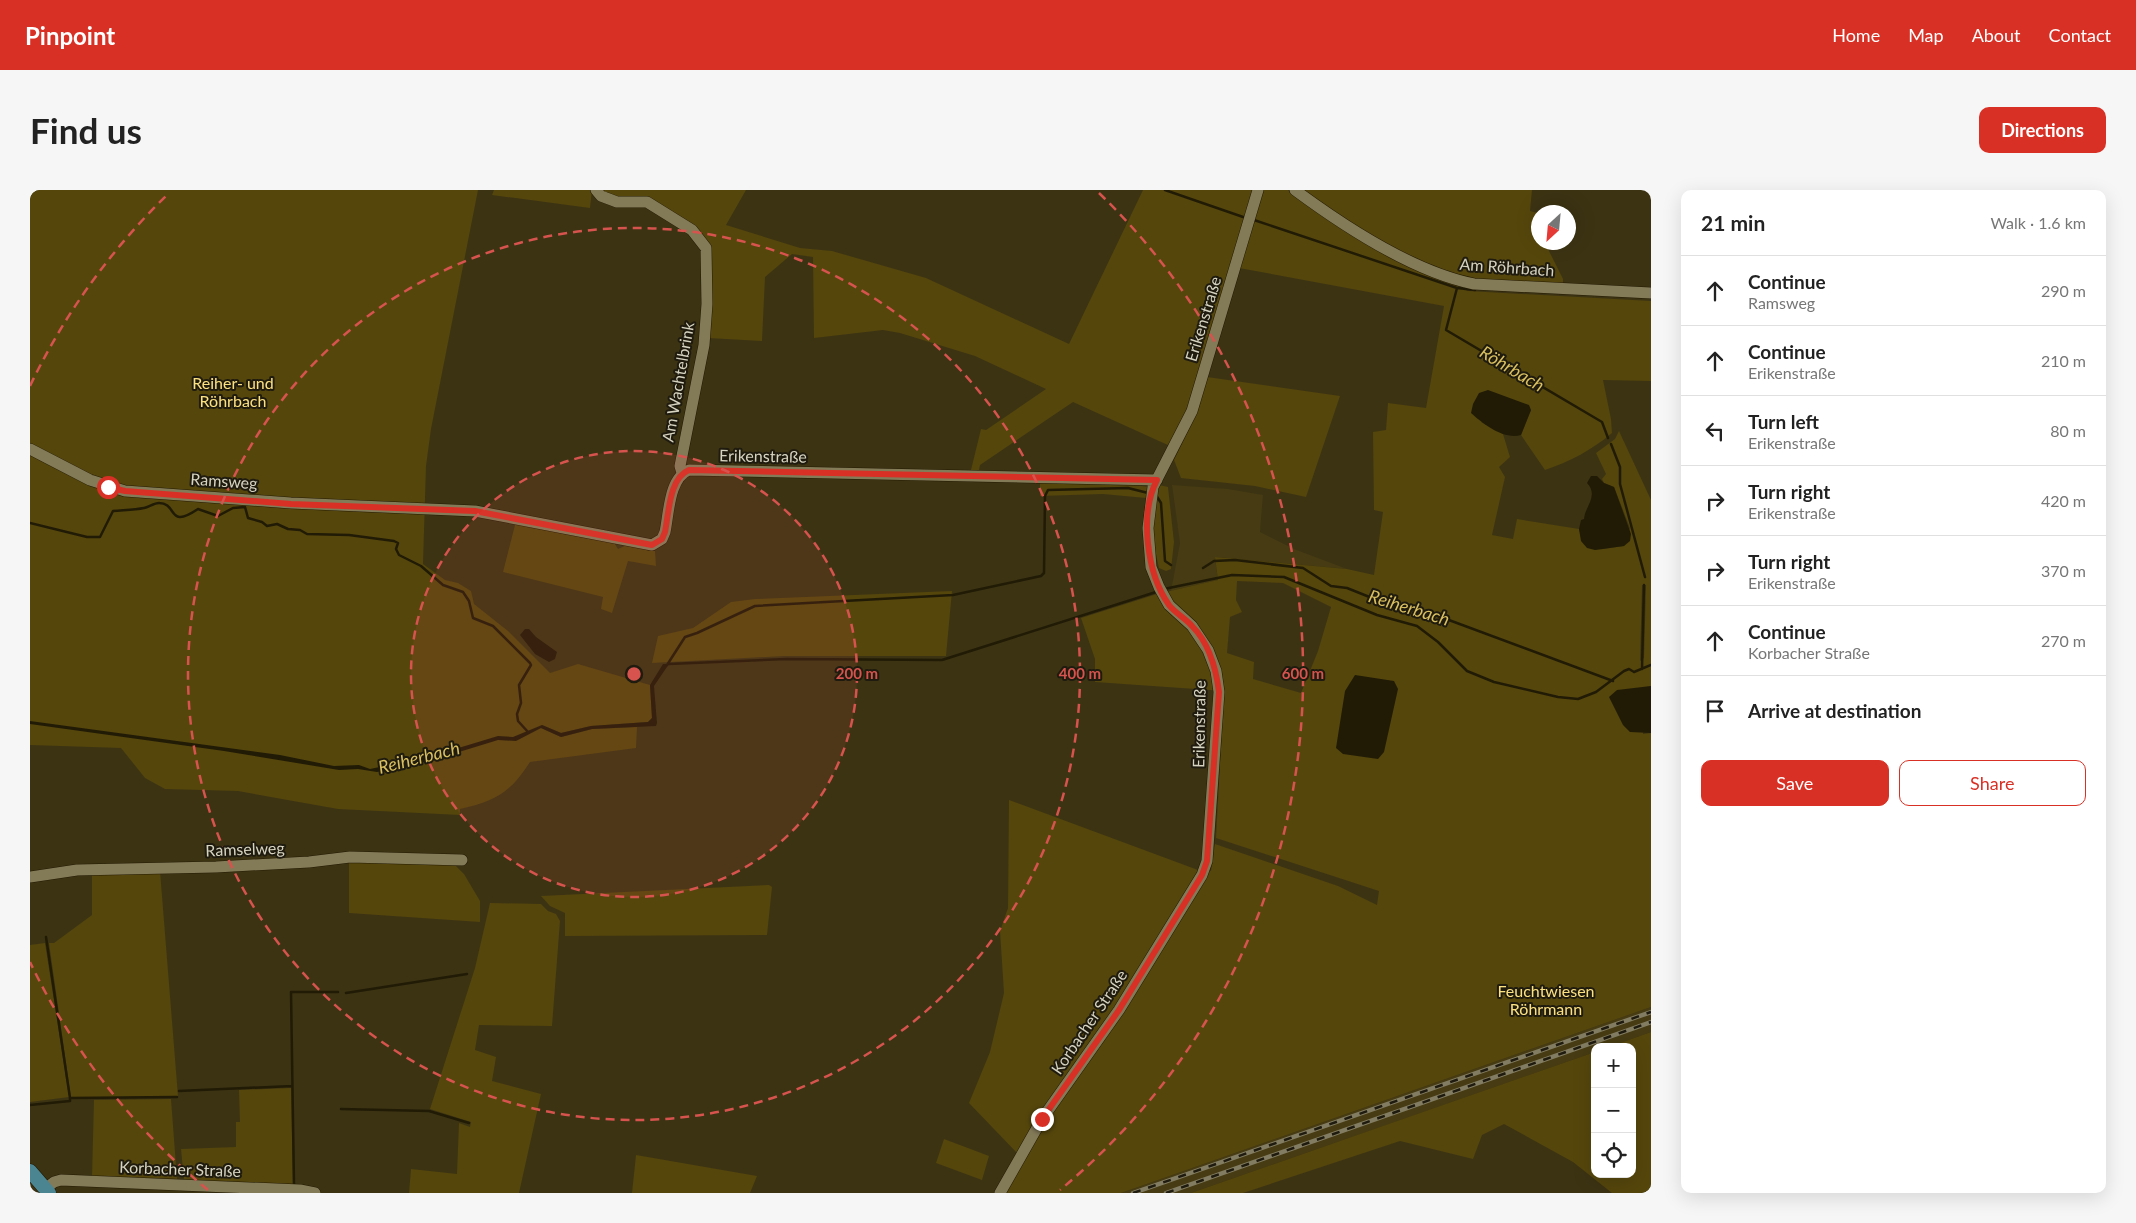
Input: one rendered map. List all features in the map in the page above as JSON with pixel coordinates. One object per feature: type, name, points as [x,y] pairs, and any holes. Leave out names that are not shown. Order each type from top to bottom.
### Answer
[{"type":"main road","points":[[30,1171],[47,1191]]},
{"type":"street","name":"Am Wachtelbrink","points":[[596,190],[601,196],[617,202],[647,202],[692,230],[706,248],[707,304],[704,344],[680,466],[682,473]]},
{"type":"street","name":"Erikenstraße","points":[[1205,869],[1210,834],[1219,692],[1217,678],[1213,661],[1199,635],[1169,605],[1151,567],[1148,545],[1150,500],[1155,484],[1192,412],[1258,190]]},
{"type":"street","name":"Am Röhrbach","points":[[1295,190],[1360,234],[1448,278],[1474,284],[1651,293]]},
{"type":"street","name":"Ramsweg","points":[[30,449],[90,480],[125,491],[291,504],[424,508],[496,514],[652,545],[662,539],[665,532],[676,481],[682,473]]},
{"type":"street","name":"Erikenstraße","points":[[682,473],[689,470],[1155,484]]},
{"type":"street","name":"Ramselweg","points":[[30,877],[78,870],[216,867],[309,862],[350,857],[462,860]]},
{"type":"street","name":"Korbacher Straße","points":[[1000,1193],[1042,1119],[1119,1010],[1205,869]]},
{"type":"street","name":"Korbacher Straße","points":[[47,1191],[54,1182],[62,1180],[300,1190],[315,1193]]},
{"type":"shaded area","points":[[1488,390],[1529,405],[1531,410],[1521,435],[1508,435],[1494,430],[1471,413],[1479,393]]},
{"type":"shaded area","points":[[1591,476],[1597,476],[1604,483],[1614,487],[1631,534],[1630,541],[1624,546],[1595,550],[1587,548],[1581,541],[1579,529],[1581,520],[1584,519],[1592,497],[1592,492],[1587,483]]},
{"type":"shaded area","points":[[1172,485],[1228,489],[1263,495],[1260,532],[1294,549],[1347,569],[1215,557],[1218,580],[1171,591],[1180,543]]},
{"type":"shaded area","points":[[525,629],[529,629],[536,637],[557,652],[555,659],[549,662],[535,654],[520,635]]},
{"type":"shaded area","points":[[663,664],[669,664],[654,686],[656,726],[592,729],[561,737],[541,728],[516,741],[498,740],[433,760],[377,772],[358,769],[339,770],[224,751],[30,724],[30,721],[280,755],[334,766],[359,765],[370,769],[432,756],[498,736],[513,737],[542,725],[561,733],[591,726],[648,722],[652,718],[650,685]]},
{"type":"shaded area","points":[[1355,675],[1394,681],[1398,689],[1384,752],[1378,759],[1343,754],[1336,748],[1345,691]]},
{"type":"shaded area","points":[[1651,686],[1651,733],[1630,732],[1623,725],[1609,697],[1617,690]]},
{"type":"shaded area","points":[[1651,1007],[1651,1032],[1620,1043],[1591,1043],[1591,1053],[1390,1124],[1191,1193],[1121,1193]]},
{"type":"green space","name":"Reiher- und Röhrbach","points":[[30,190],[478,190],[431,429],[426,466],[423,564],[445,580],[458,583],[471,591],[474,604],[508,631],[550,673],[578,664],[650,685],[652,718],[648,722],[591,726],[561,733],[542,725],[541,728],[561,737],[592,729],[637,727],[636,748],[530,762],[509,788],[493,799],[460,809],[460,815],[338,809],[238,791],[165,789],[145,778],[121,748],[30,745]]},
{"type":"green space","points":[[494,190],[592,190],[590,208],[492,195]]},
{"type":"green space","points":[[598,190],[746,190],[726,225],[800,248],[832,251],[926,278],[1069,344],[1143,190],[1254,190],[1187,410],[1170,446],[1073,402],[980,465],[979,470],[971,470],[981,429],[986,430],[1046,389],[975,356],[900,333],[883,330],[814,338],[813,257],[792,254],[765,277],[762,341],[708,338],[710,248],[647,199],[618,199]]},
{"type":"green space","name":"Feuchtwiesen Röhrmann","points":[[1263,190],[1288,190],[1313,209],[1420,270],[1468,291],[1651,301],[1651,381],[1603,380],[1612,433],[1596,445],[1563,463],[1545,470],[1521,435],[1531,410],[1481,422],[1503,434],[1510,457],[1499,467],[1505,477],[1492,535],[1513,539],[1517,519],[1579,529],[1582,538],[1590,548],[1602,549],[1624,546],[1630,528],[1614,487],[1604,483],[1602,479],[1606,474],[1596,453],[1615,439],[1619,431],[1651,500],[1651,686],[1642,688],[1643,734],[1651,733],[1651,1007],[1121,1193],[1005,1193],[1044,1123],[1208,871],[1211,871],[1215,844],[1338,886],[1377,905],[1379,891],[1216,838],[1224,691],[1095,682],[1095,659],[1081,618],[1157,594],[1218,580],[1215,557],[1347,569],[1374,575],[1383,512],[1374,510],[1373,432],[1386,430],[1388,403],[1426,408],[1444,306],[1239,268]],"holes":[[[1237,581],[1283,583],[1331,607],[1318,651],[1301,693],[1253,679],[1254,662],[1227,653],[1230,617],[1242,612],[1236,600]],[[1642,585],[1646,585],[1644,658],[1640,661]]]},
{"type":"green space","points":[[1303,190],[1532,190],[1530,211],[1531,250],[1548,250],[1563,279],[1563,285],[1497,283],[1454,275],[1409,256],[1341,216]]},
{"type":"green space","points":[[1207,377],[1340,396],[1306,497],[1255,486],[1181,478],[1174,460],[1196,415]]},
{"type":"green space","points":[[1040,482],[1127,484],[1149,487],[1146,498],[1103,494],[1040,496]]},
{"type":"green space","points":[[1159,485],[1168,487],[1174,542],[1171,569],[1166,571],[1159,568],[1154,536],[1154,517]]},
{"type":"green space","points":[[516,521],[613,541],[618,549],[627,545],[646,548],[648,551],[655,551],[656,566],[628,561],[612,613],[601,609],[603,597],[503,572]]},
{"type":"green space","points":[[952,591],[946,656],[784,656],[652,663],[658,636],[693,628],[731,602],[755,599]]},
{"type":"green space","points":[[1009,800],[1198,870],[1146,960],[1017,1153],[969,1103],[990,1052],[1004,993],[1000,931],[1008,908]]},
{"type":"green space","points":[[349,861],[454,864],[464,874],[480,901],[480,922],[349,913]]},
{"type":"green space","points":[[160,871],[178,1096],[71,1098],[49,943],[54,943],[92,915],[92,873]]},
{"type":"green space","points":[[769,885],[772,887],[767,935],[565,936],[565,913],[550,906],[541,896]]},
{"type":"green space","points":[[490,903],[541,904],[548,911],[556,914],[560,921],[552,1026],[479,1025],[475,1050],[496,1057],[492,1081],[541,1094],[519,1193],[409,1193],[411,1169],[457,1174],[459,1123],[470,1127],[471,1122],[430,1109],[475,968]]},
{"type":"green space","points":[[45,943],[69,1097],[30,1102],[30,945]]},
{"type":"green space","points":[[1651,1032],[1651,1193],[1612,1193],[1593,1178],[1636,1178],[1636,1043],[1620,1043]]},
{"type":"green space","points":[[1591,1053],[1591,1176],[1573,1162],[1504,1124],[1482,1135],[1473,1159],[1400,1141],[1243,1193],[1191,1193]]},
{"type":"green space","points":[[291,1088],[293,1185],[184,1180],[181,1149],[236,1147],[236,1122],[240,1122],[239,1090]]},
{"type":"green space","points":[[171,1099],[177,1179],[92,1177],[94,1100]]},
{"type":"green space","points":[[944,1139],[989,1156],[982,1180],[936,1163]]},
{"type":"green space","points":[[636,1155],[757,1176],[750,1193],[632,1193]]},
{"type":"waterway","name":"Röhrbach","points":[[1165,190],[1246,218]]},
{"type":"waterway","name":"Röhrbach","points":[[1254,220],[1457,288],[1475,290]]},
{"type":"waterway","name":"Röhrbach","points":[[1457,288],[1446,330],[1602,422],[1608,438]]},
{"type":"waterway","name":"Röhrbach","points":[[1611,444],[1620,467],[1620,484],[1645,577]]},
{"type":"waterway","points":[[667,665],[685,637],[755,606],[953,595],[1041,576],[1044,573],[1045,496],[1048,490],[1128,488],[1148,493]]},
{"type":"waterway","points":[[1156,495],[1161,503],[1165,561],[1171,565]]},
{"type":"waterway","points":[[30,523],[87,537],[100,537],[113,511],[140,509],[159,503],[165,504],[177,516],[182,517],[198,509],[218,516],[233,508],[245,507],[248,518],[262,522],[267,526],[277,524],[288,529],[300,530],[307,534],[349,535],[394,541],[398,543],[396,549],[399,555],[421,566],[443,585],[463,592],[469,601],[473,618],[493,626],[530,663],[531,665],[519,685],[521,703],[517,714],[518,721],[528,732]]},
{"type":"waterway","name":"Reiherbach","points":[[1203,568],[1214,561],[1235,560],[1303,568],[1331,586],[1347,588],[1387,604],[1430,613],[1613,681]]},
{"type":"waterway","points":[[1164,589],[1232,575],[1284,577],[1377,615],[1417,626],[1438,642],[1467,671],[1494,682],[1558,697],[1578,699],[1596,692],[1624,671],[1629,669],[1634,672],[1651,665]]},
{"type":"waterway","name":"Röhrbach","points":[[1642,669],[1644,585]]},
{"type":"waterway","points":[[669,664],[786,659],[942,660],[1156,592]]},
{"type":"waterway","points":[[46,937],[70,1098]]},
{"type":"waterway","points":[[346,993],[467,974]]},
{"type":"waterway","points":[[294,1185],[291,992],[338,992]]},
{"type":"waterway","points":[[179,1091],[292,1086]]},
{"type":"waterway","points":[[30,1105],[70,1101],[70,1098],[177,1097]]},
{"type":"waterway","points":[[341,1109],[429,1111],[469,1123]]},
{"type":"railway","points":[[1133,1193],[1651,1012]]},
{"type":"railway","points":[[1166,1193],[1651,1022]]},
{"type":"route","points":[[108,487],[125,491],[233,497],[291,504],[475,511],[652,545],[658,543],[665,532],[678,476],[689,470],[1157,480],[1150,500],[1148,528],[1151,567],[1169,605],[1192,626],[1208,650],[1216,671],[1219,692],[1207,861],[1202,875],[1146,968],[1119,1010],[1042,1119]]}]
